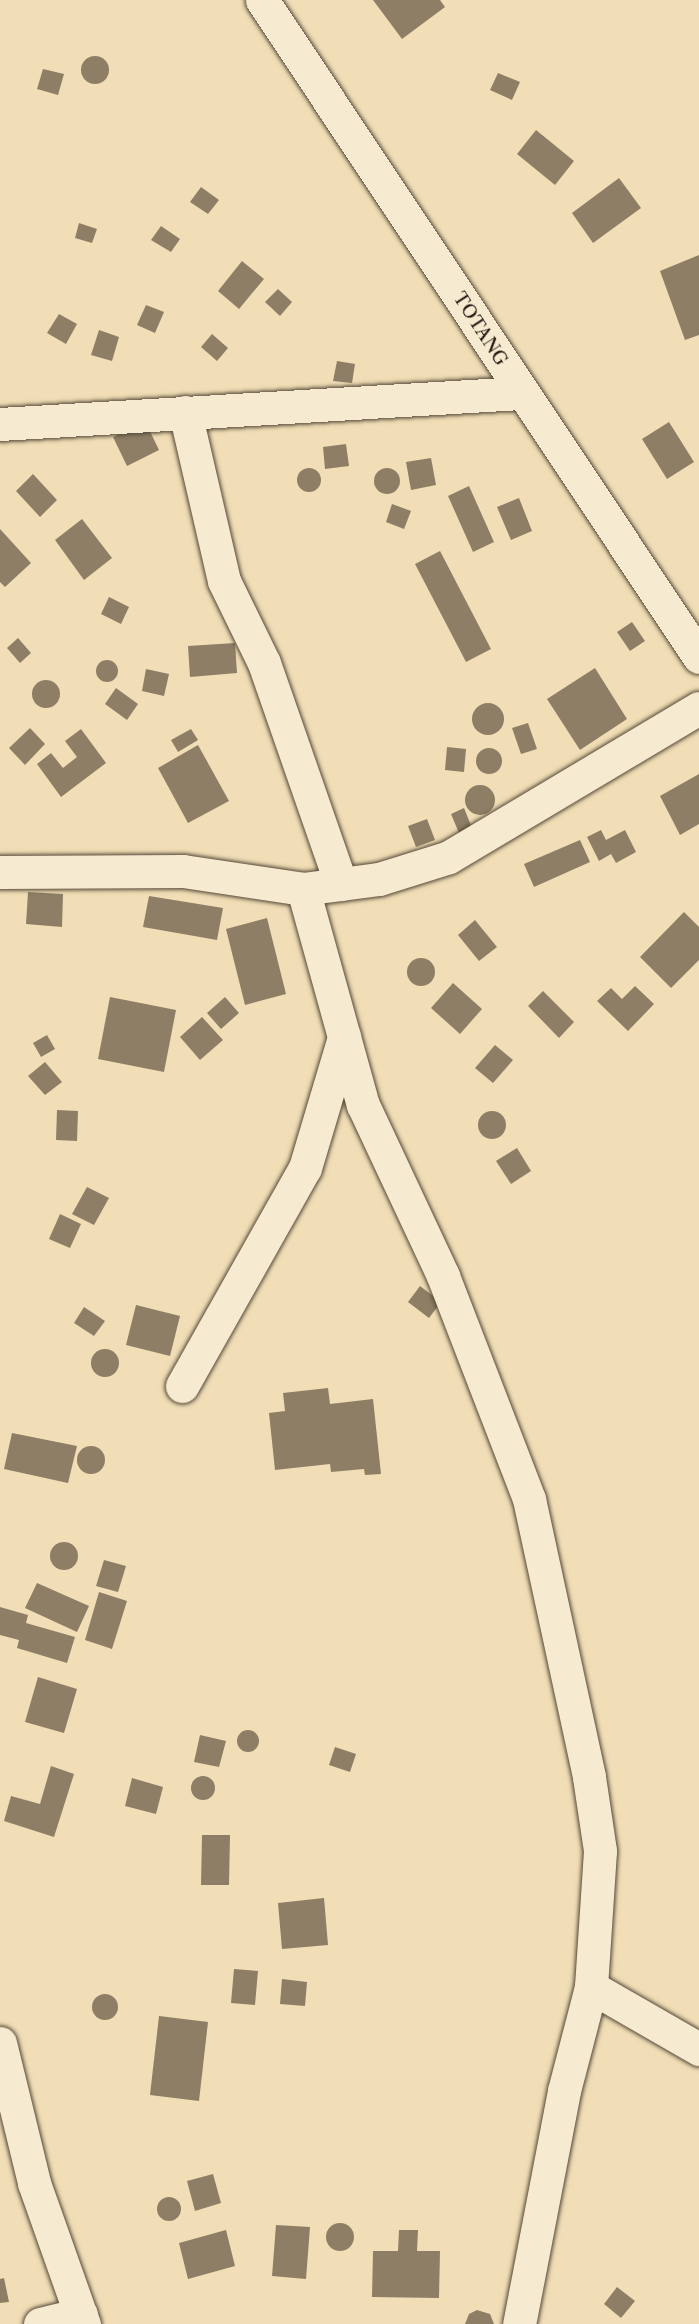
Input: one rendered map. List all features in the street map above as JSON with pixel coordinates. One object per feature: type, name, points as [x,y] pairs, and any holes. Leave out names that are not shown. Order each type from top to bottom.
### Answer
[{"type":"street","name":"TOTANG","points":[[262,0],[521,393],[699,657]]},
{"type":"street","points":[[0,424],[521,393]]},
{"type":"street","points":[[185,412],[224,580],[264,663],[341,884]]},
{"type":"street","points":[[0,872],[183,871],[303,889],[379,879],[449,857],[699,708]]},
{"type":"street","points":[[303,889],[363,1105],[443,1276],[529,1499],[589,1777],[600,1851],[591,1987],[564,2091],[519,2324]]},
{"type":"street","points":[[182,1386],[305,1168],[344,1037]]},
{"type":"street","points":[[591,1987],[699,2049]]},
{"type":"street","points":[[0,2043],[34,2183],[83,2319],[40,2324]]},
{"type":"building","points":[[373,0],[440,0],[445,7],[402,39]]},
{"type":"building","points":[[95,56],[105,60],[109,70],[105,80],[95,84],[85,80],[81,70],[85,60]]},
{"type":"building","points":[[43,69],[64,74],[58,95],[37,89]]},
{"type":"building","points":[[498,73],[520,82],[512,100],[490,90]]},
{"type":"building","points":[[536,130],[574,161],[555,185],[517,154]]},
{"type":"building","points":[[619,178],[641,208],[593,243],[572,213]]},
{"type":"building","points":[[201,187],[219,200],[208,214],[190,202]]},
{"type":"building","points":[[79,223],[97,229],[92,243],[75,238]]},
{"type":"building","points":[[161,226],[180,239],[171,252],[151,240]]},
{"type":"building","points":[[699,255],[699,335],[685,340],[660,271]]},
{"type":"building","points":[[242,261],[264,279],[239,309],[218,291]]},
{"type":"building","points":[[278,289],[292,302],[280,316],[265,302]]},
{"type":"building","points":[[146,305],[164,312],[155,333],[137,325]]},
{"type":"building","points":[[59,314],[77,324],[66,344],[47,333]]},
{"type":"building","points":[[99,330],[119,337],[112,361],[91,355]]},
{"type":"building","points":[[212,334],[228,348],[217,361],[201,347]]},
{"type":"building","points":[[337,361],[355,364],[352,383],[333,381]]},
{"type":"building","points":[[145,421],[159,450],[127,466],[113,437]]},
{"type":"building","points":[[669,422],[694,462],[667,479],[642,439]]},
{"type":"building","points":[[346,444],[349,466],[325,469],[323,447]]},
{"type":"building","points":[[431,458],[436,485],[411,490],[406,462]]},
{"type":"building","points":[[309,468],[314,469],[320,475],[320,485],[314,491],[309,492],[304,491],[298,485],[297,480],[298,475],[304,469]]},
{"type":"building","points":[[387,468],[396,472],[400,481],[396,490],[387,494],[378,490],[374,481],[378,472]]},
{"type":"building","points":[[33,474],[57,500],[40,517],[16,491]]},
{"type":"building","points":[[469,486],[494,542],[473,552],[448,496]]},
{"type":"building","points":[[519,498],[532,531],[511,540],[497,507]]},
{"type":"building","points":[[392,504],[411,511],[404,529],[386,522]]},
{"type":"building","points":[[82,519],[112,558],[84,580],[55,540]]},
{"type":"building","points":[[0,529],[31,563],[5,587],[0,582]]},
{"type":"building","points":[[440,551],[491,649],[466,662],[415,564]]},
{"type":"building","points":[[109,597],[129,607],[121,624],[101,614]]},
{"type":"building","points":[[632,622],[645,641],[630,651],[617,632]]},
{"type":"building","points":[[18,638],[31,653],[20,663],[7,648]]},
{"type":"building","points":[[235,643],[237,673],[190,677],[188,646]]},
{"type":"building","points":[[107,660],[115,663],[118,671],[115,679],[107,682],[99,679],[96,671],[99,663]]},
{"type":"building","points":[[595,668],[627,719],[580,750],[547,699]]},
{"type":"building","points":[[146,669],[169,674],[164,696],[142,691]]},
{"type":"building","points":[[46,680],[56,684],[60,694],[56,704],[46,708],[36,704],[32,694],[36,684]]},
{"type":"building","points":[[116,688],[138,704],[127,720],[105,704]]},
{"type":"building","points":[[488,703],[499,708],[504,719],[499,730],[488,735],[477,730],[472,719],[477,708]]},
{"type":"building","points":[[528,723],[537,749],[521,754],[512,728]]},
{"type":"building","points":[[30,728],[45,744],[25,765],[9,748]]},
{"type":"building","points":[[81,729],[106,763],[61,797],[37,764],[51,753],[63,768],[77,757],[65,741]]},
{"type":"building","points":[[191,729],[198,740],[178,752],[171,740]]},
{"type":"building","points":[[198,745],[229,801],[188,823],[158,768]]},
{"type":"building","points":[[447,747],[466,749],[464,772],[445,770]]},
{"type":"building","points":[[489,748],[498,752],[502,761],[498,770],[489,774],[480,770],[476,761],[480,752]]},
{"type":"building","points":[[699,774],[699,824],[680,835],[660,796]]},
{"type":"building","points":[[480,785],[486,786],[494,794],[494,806],[486,814],[480,815],[474,814],[466,806],[465,800],[466,794],[474,786]]},
{"type":"building","points":[[464,808],[472,828],[459,833],[451,814]]},
{"type":"building","points":[[427,819],[435,840],[416,847],[408,826]]},
{"type":"building","points":[[601,830],[606,840],[625,830],[636,852],[616,863],[611,854],[599,861],[587,837]]},
{"type":"building","points":[[580,840],[590,862],[534,887],[524,864]]},
{"type":"building","points":[[28,892],[63,894],[62,927],[26,924]]},
{"type":"building","points":[[149,896],[223,908],[217,940],[143,927]]},
{"type":"building","points":[[684,912],[699,927],[699,960],[671,988],[640,957]]},
{"type":"building","points":[[267,918],[286,994],[245,1005],[226,929]]},
{"type":"building","points":[[475,920],[497,947],[479,961],[458,935]]},
{"type":"building","points":[[421,958],[431,962],[435,972],[431,982],[421,986],[411,982],[407,972],[411,962]]},
{"type":"building","points":[[453,983],[482,1009],[460,1034],[431,1008]]},
{"type":"building","points":[[635,986],[654,1004],[628,1031],[597,1001],[611,988],[622,999]]},
{"type":"building","points":[[543,991],[574,1022],[559,1038],[528,1006]]},
{"type":"building","points":[[110,997],[176,1010],[164,1072],[98,1059]]},
{"type":"building","points":[[225,997],[239,1013],[221,1029],[207,1013]]},
{"type":"building","points":[[202,1017],[223,1040],[200,1060],[180,1037]]},
{"type":"building","points":[[47,1035],[55,1049],[41,1057],[33,1043]]},
{"type":"building","points":[[495,1045],[513,1060],[493,1083],[475,1068]]},
{"type":"building","points":[[45,1062],[62,1082],[45,1095],[28,1076]]},
{"type":"building","points":[[57,1110],[78,1111],[77,1141],[56,1140]]},
{"type":"building","points":[[492,1111],[502,1115],[506,1125],[502,1135],[492,1139],[482,1135],[478,1125],[482,1115]]},
{"type":"building","points":[[517,1148],[531,1171],[511,1184],[496,1161]]},
{"type":"building","points":[[87,1187],[109,1198],[94,1225],[72,1214]]},
{"type":"building","points":[[60,1214],[81,1224],[70,1248],[49,1239]]},
{"type":"building","points":[[420,1286],[441,1302],[429,1318],[408,1302]]},
{"type":"building","points":[[136,1305],[180,1316],[170,1356],[126,1345]]},
{"type":"building","points":[[84,1307],[105,1321],[94,1336],[74,1323]]},
{"type":"building","points":[[105,1349],[115,1353],[119,1363],[115,1373],[105,1377],[95,1373],[91,1363],[95,1353]]},
{"type":"building","points":[[328,1388],[330,1404],[373,1399],[381,1474],[365,1475],[364,1469],[331,1472],[330,1464],[275,1470],[269,1413],[285,1411],[283,1393]]},
{"type":"building","points":[[12,1433],[77,1446],[68,1483],[4,1469]]},
{"type":"building","points":[[91,1446],[101,1450],[105,1460],[101,1470],[91,1474],[81,1470],[77,1460],[81,1450]]},
{"type":"building","points":[[64,1542],[74,1546],[78,1556],[74,1566],[64,1570],[54,1566],[50,1556],[54,1546]]},
{"type":"building","points":[[104,1560],[126,1566],[118,1592],[96,1586]]},
{"type":"building","points":[[37,1583],[89,1606],[77,1632],[25,1608]]},
{"type":"building","points":[[99,1592],[127,1601],[112,1649],[85,1640]]},
{"type":"building","points":[[0,1607],[28,1615],[26,1623],[75,1637],[67,1663],[17,1648],[19,1640],[0,1635]]},
{"type":"building","points":[[38,1677],[77,1689],[64,1733],[25,1722]]},
{"type":"building","points":[[248,1730],[256,1733],[259,1741],[256,1749],[248,1752],[240,1749],[237,1741],[240,1733]]},
{"type":"building","points":[[200,1735],[226,1741],[219,1767],[194,1762]]},
{"type":"building","points":[[335,1747],[356,1754],[350,1772],[329,1765]]},
{"type":"building","points":[[51,1766],[74,1774],[54,1837],[4,1821],[11,1796],[40,1804]]},
{"type":"building","points":[[203,1776],[212,1779],[215,1788],[212,1797],[203,1800],[194,1797],[191,1788],[194,1779]]},
{"type":"building","points":[[132,1778],[163,1787],[156,1814],[125,1806]]},
{"type":"building","points":[[202,1835],[230,1835],[229,1885],[201,1885]]},
{"type":"building","points":[[324,1898],[328,1945],[282,1949],[278,1903]]},
{"type":"building","points":[[234,1969],[258,1971],[255,2005],[231,2003]]},
{"type":"building","points":[[282,1979],[307,1982],[305,2006],[280,2004]]},
{"type":"building","points":[[105,1994],[114,1998],[118,2007],[114,2016],[105,2020],[96,2016],[92,2007],[96,1998]]},
{"type":"building","points":[[159,2016],[208,2022],[199,2101],[150,2095]]},
{"type":"building","points":[[213,2174],[221,2203],[195,2211],[187,2181]]},
{"type":"building","points":[[169,2197],[178,2200],[181,2209],[178,2218],[169,2221],[160,2218],[157,2209],[160,2200]]},
{"type":"building","points":[[340,2223],[350,2227],[354,2237],[350,2247],[340,2251],[330,2247],[326,2237],[330,2227]]},
{"type":"building","points":[[276,2225],[310,2227],[306,2279],[272,2276]]},
{"type":"building","points":[[226,2230],[235,2266],[188,2279],[179,2243]]},
{"type":"building","points":[[399,2230],[418,2230],[417,2251],[440,2251],[439,2298],[372,2297],[373,2251],[398,2251]]},
{"type":"building","points":[[4,2278],[9,2302],[0,2303],[0,2279]]},
{"type":"building","points":[[617,2287],[635,2301],[621,2318],[604,2304]]},
{"type":"building","points":[[477,2310],[490,2314],[494,2324],[465,2324],[469,2314]]}]
